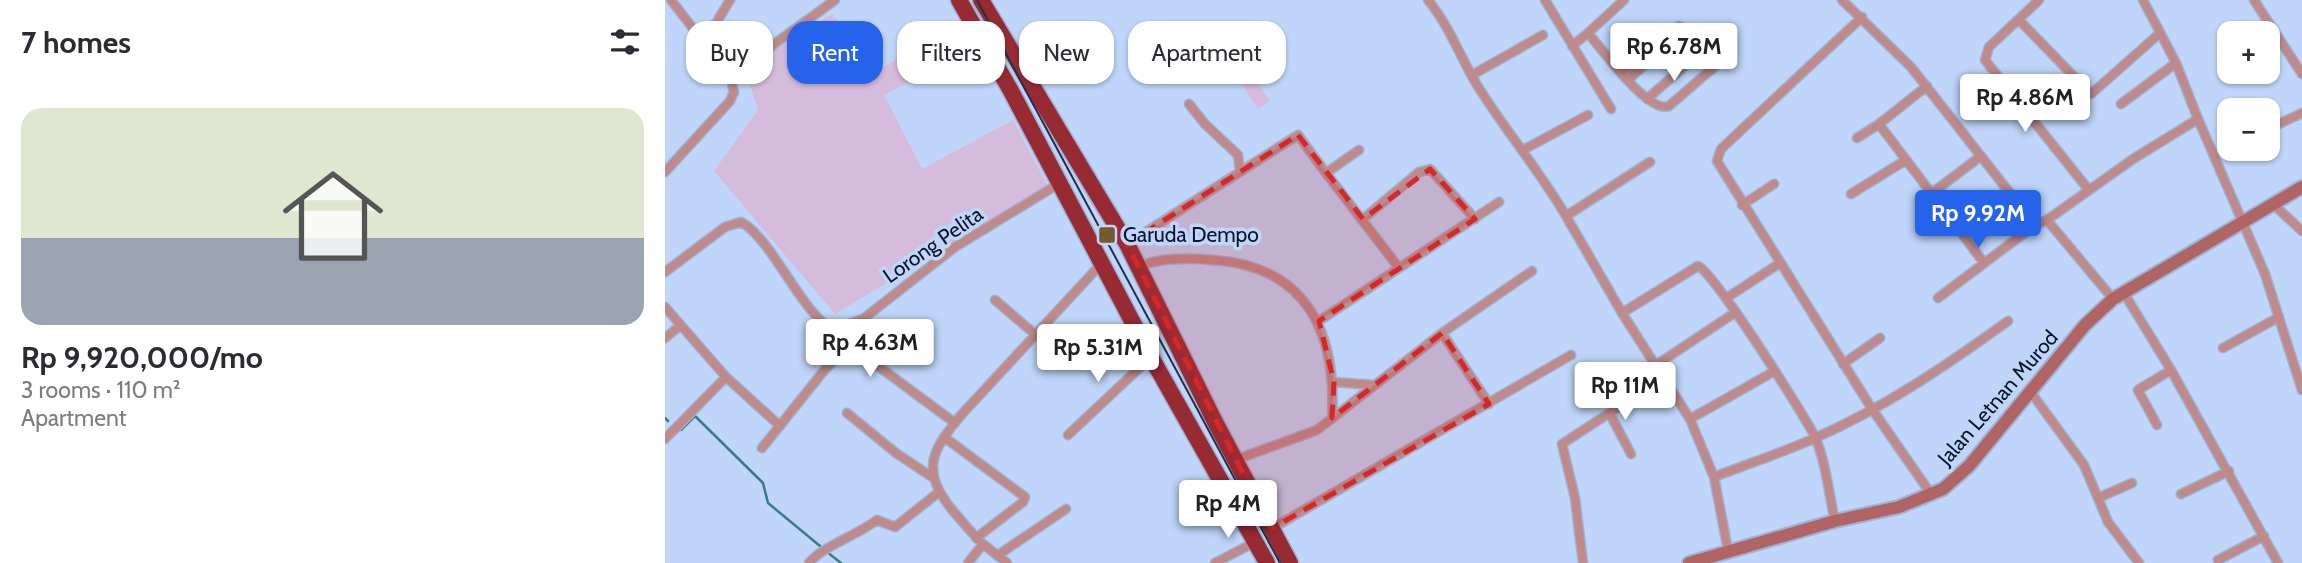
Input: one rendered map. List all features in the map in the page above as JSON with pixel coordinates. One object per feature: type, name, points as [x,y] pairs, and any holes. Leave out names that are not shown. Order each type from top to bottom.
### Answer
[{"type":"highway","points":[[959,0],[1060,183],[1151,357],[1267,563]]},
{"type":"highway","points":[[981,0],[1127,244],[1215,422],[1290,563]]},
{"type":"highway","points":[[1193,432],[1215,422]]},
{"type":"street","points":[[665,6],[671,0],[687,21]]},
{"type":"street","points":[[717,21],[730,0]]},
{"type":"street","points":[[773,45],[835,0]]},
{"type":"street","points":[[1428,0],[1439,14],[1472,75],[1566,216],[1622,313],[1690,419],[1714,477],[1728,550]]},
{"type":"street","points":[[1545,0],[1611,109]]},
{"type":"street","points":[[1572,46],[1624,0]]},
{"type":"street","points":[[1842,0],[1927,86],[2035,225]]},
{"type":"street","points":[[2039,0],[1989,47],[1985,61],[2088,189]]},
{"type":"street","points":[[2143,0],[2176,63],[2242,221],[2279,317],[2302,390]]},
{"type":"street","points":[[2254,0],[2302,74]]},
{"type":"street","points":[[1864,20],[1718,153],[1718,164],[1872,410],[1931,494]]},
{"type":"street","points":[[2019,20],[2091,94],[2160,33]]},
{"type":"street","points":[[1682,26],[1683,29],[1625,76],[1682,26]]},
{"type":"street","points":[[1588,33],[1657,108],[1669,106],[1721,61]]},
{"type":"street","points":[[1472,75],[1543,35]]},
{"type":"street","points":[[1647,99],[1703,50]]},
{"type":"street","points":[[2121,104],[2176,63]]},
{"type":"street","points":[[665,172],[730,101],[734,92],[732,84]]},
{"type":"street","points":[[1857,138],[1927,86]]},
{"type":"street","points":[[1189,104],[1205,124],[1238,155],[1240,172]]},
{"type":"street","points":[[2280,123],[2302,113]]},
{"type":"street","points":[[1523,150],[1588,115]]},
{"type":"street","points":[[1938,298],[2035,225],[2047,220],[2088,189],[2198,118]]},
{"type":"street","points":[[1879,124],[1985,263]]},
{"type":"street","points":[[1127,244],[1298,135],[1399,268]]},
{"type":"street","points":[[1326,173],[1359,150]]},
{"type":"street","points":[[1932,193],[1981,156]]},
{"type":"street","points":[[1851,194],[1906,160]]},
{"type":"street","points":[[1566,216],[1650,162]]},
{"type":"street","points":[[1363,219],[1419,173],[1430,169],[1475,219]]},
{"type":"street","name":"Lorong Pelita","points":[[762,448],[826,368],[851,346],[863,319],[955,247],[1060,183]]},
{"type":"street","points":[[1742,205],[1774,184]]},
{"type":"street","name":"Jalan Letnan Murod","points":[[1689,563],[1835,521],[1899,507],[1943,489],[1969,466],[2085,325],[2118,296],[2302,187]]},
{"type":"street","points":[[1319,321],[1499,202]]},
{"type":"street","points":[[2273,204],[2302,231]]},
{"type":"street","points":[[2047,220],[2118,296],[2172,370],[2278,563]]},
{"type":"street","points":[[665,272],[725,227],[741,222],[749,227],[801,296],[829,326],[837,327],[863,319]]},
{"type":"street","points":[[1138,267],[1196,258],[1249,266],[1282,281],[1296,293],[1319,321],[1334,382],[1332,418]]},
{"type":"street","points":[[1007,563],[979,541],[939,492],[932,477],[933,458],[955,423],[1102,263]]},
{"type":"street","points":[[1728,297],[1780,263]]},
{"type":"street","points":[[1622,313],[1698,266],[1705,268],[1728,297],[1815,438],[1835,521]]},
{"type":"street","points":[[1235,460],[1310,434],[1442,333],[1532,271]]},
{"type":"street","points":[[996,300],[1037,335]]},
{"type":"street","points":[[665,307],[726,377],[780,426]]},
{"type":"street","points":[[1656,365],[1736,312]]},
{"type":"street","points":[[2223,348],[2279,317]]},
{"type":"street","points":[[1714,477],[1815,438],[1872,410],[1944,368],[2008,321]]},
{"type":"street","points":[[665,338],[680,326]]},
{"type":"street","points":[[1442,333],[1489,404]]},
{"type":"street","points":[[1843,363],[1880,338]]},
{"type":"street","points":[[851,346],[955,423]]},
{"type":"street","points":[[1272,529],[1571,355]]},
{"type":"street","points":[[1068,435],[1151,357]]},
{"type":"street","points":[[2157,425],[2139,390],[2172,370]]},
{"type":"street","points":[[1690,419],[1773,372]]},
{"type":"street","points":[[665,439],[726,377]]},
{"type":"street","points":[[1583,563],[1575,498],[1562,445],[1663,378]]},
{"type":"street","points":[[1334,382],[1373,385]]},
{"type":"street","points":[[2031,391],[2084,465],[2108,522],[2139,563]]},
{"type":"street","points":[[847,413],[896,453],[932,477]]},
{"type":"street","points":[[1610,414],[1632,454]]},
{"type":"street","points":[[944,437],[1024,495],[1023,502],[979,541],[968,563]]},
{"type":"street","points":[[2181,494],[2229,471]]},
{"type":"street","points":[[2098,498],[2132,483]]},
{"type":"street","points":[[809,563],[825,549],[844,542],[877,520],[895,527],[939,492]]},
{"type":"street","points":[[998,555],[1066,509]]},
{"type":"street","points":[[2218,560],[2264,537]]},
{"type":"street","points":[[1215,563],[1255,542]]},
{"type":"highlighted area","points":[[1298,135],[1363,219],[1430,169],[1475,219],[1319,321],[1334,382],[1332,418],[1442,333],[1489,404],[1271,529],[1127,244]]},
{"type":"shaded area","points":[[832,14],[838,21],[821,21]]},
{"type":"shaded area","points":[[787,42],[787,84],[883,84],[883,68],[897,59],[897,84],[905,84],[884,95],[922,169],[1013,120],[1048,186],[835,314],[714,171],[758,110],[750,84],[773,84],[773,51]]},
{"type":"shaded area","points":[[1242,84],[1258,84],[1270,101],[1258,109]]},
{"type":"waterway","points":[[681,430],[695,416],[763,483],[768,503],[820,546]]},
{"type":"waterway","points":[[665,418],[668,421]]},
{"type":"waterway","points":[[827,552],[841,563]]},
{"type":"tram line","points":[[977,0],[1280,563]]},
{"type":"place","name":"Garuda Dempo","points":[[1107,235]]}]
